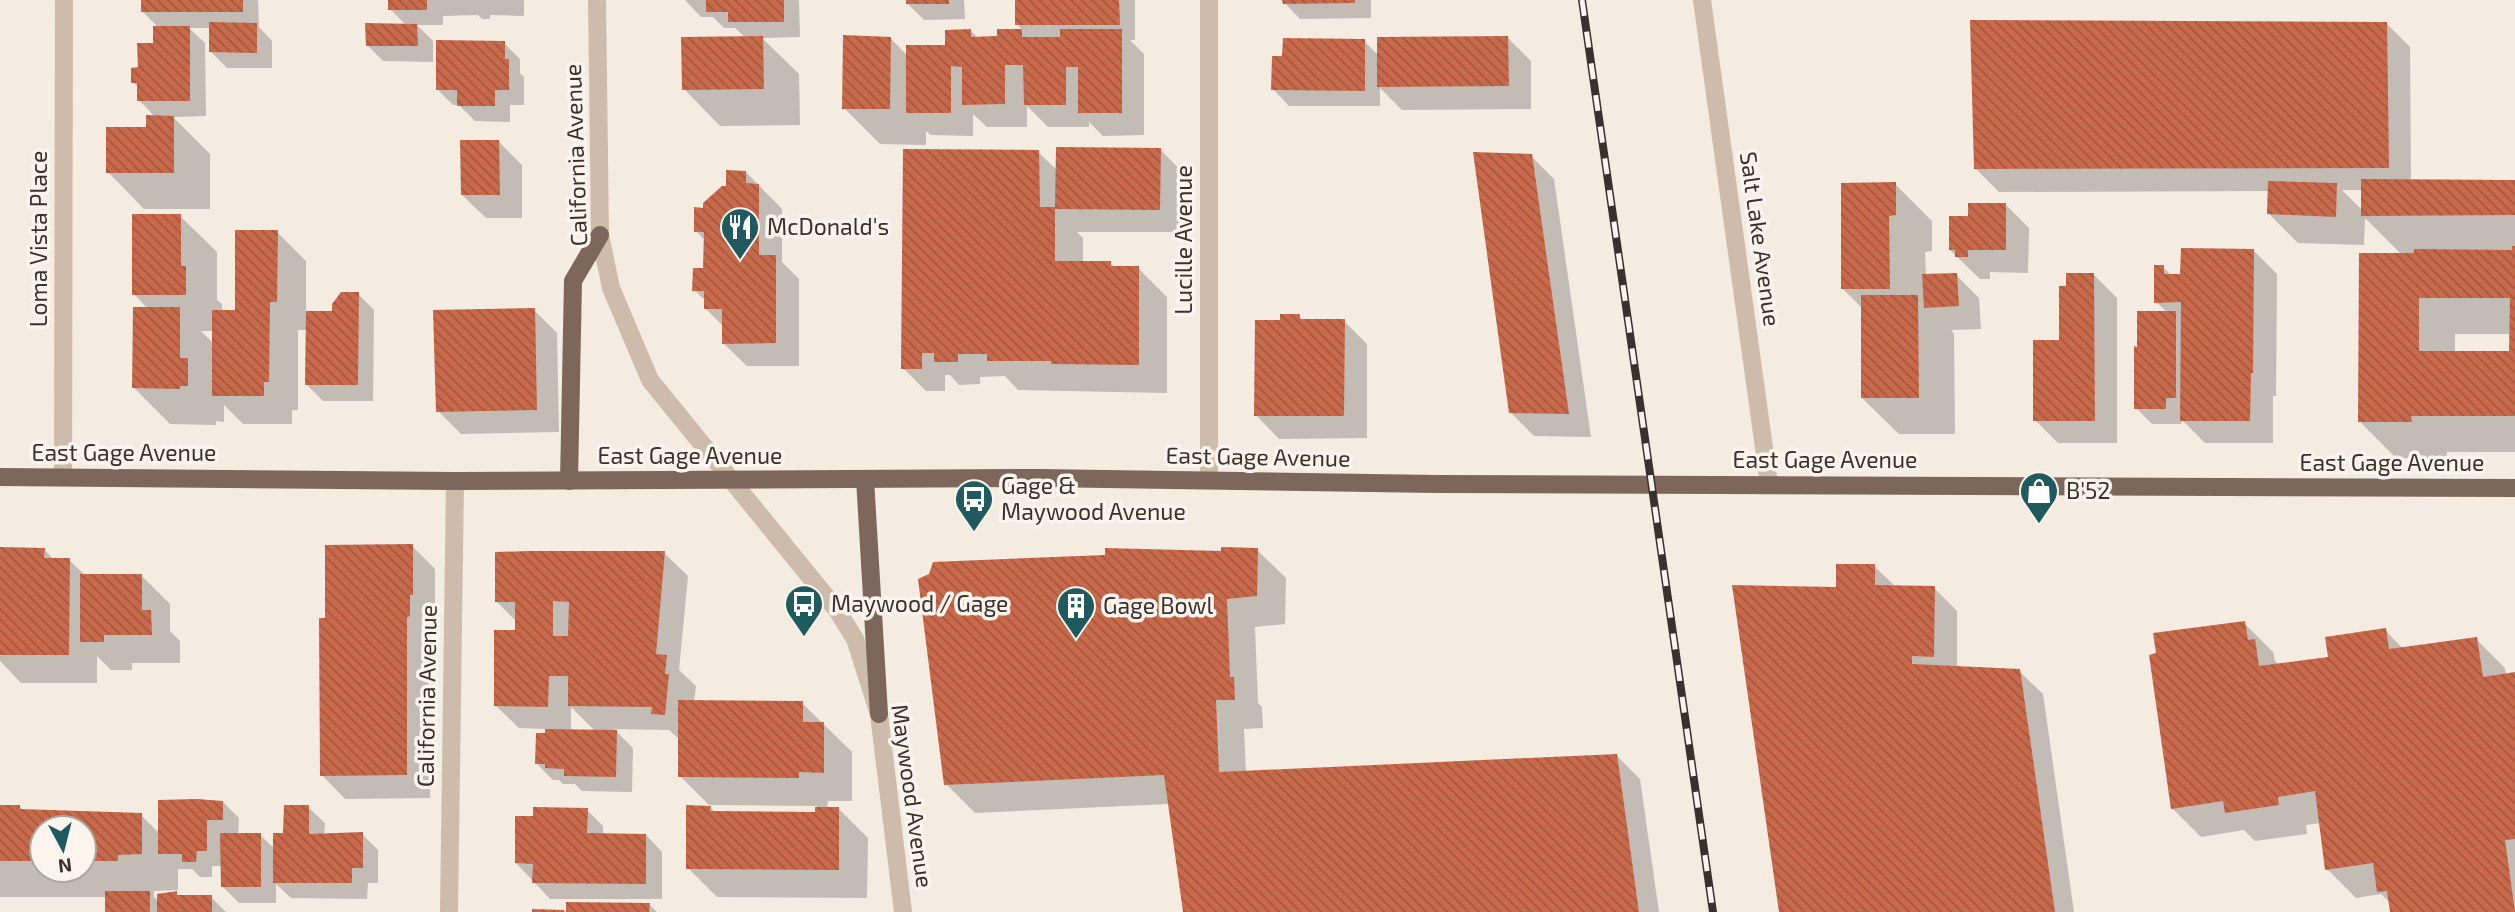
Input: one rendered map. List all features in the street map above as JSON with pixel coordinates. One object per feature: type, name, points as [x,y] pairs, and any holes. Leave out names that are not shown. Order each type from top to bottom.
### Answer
[{"type":"main road","points":[[569,481],[573,281],[600,235]]},
{"type":"main road","name":"East Gage Avenue","points":[[0,477],[456,481],[1209,480],[1437,484],[2515,488]]},
{"type":"main road","points":[[865,479],[879,714]]},
{"type":"street","name":"Loma Vista Place","points":[[62,477],[64,0]]},
{"type":"street","name":"California Avenue","points":[[597,0],[600,235],[611,288],[650,380],[732,480]]},
{"type":"street","name":"Lucille Avenue","points":[[1209,0],[1209,480]]},
{"type":"street","name":"Salt Lake Avenue","points":[[1702,0],[1769,484]]},
{"type":"street","name":"Maywood Avenue","points":[[732,480],[838,610],[855,639],[879,714],[903,912]]},
{"type":"street","name":"California Avenue","points":[[449,912],[456,481]]},
{"type":"building","points":[[141,0],[243,0],[243,12],[141,12]]},
{"type":"building","points":[[388,0],[427,0],[427,10],[388,10]]},
{"type":"building","points":[[706,0],[784,0],[784,22],[728,22],[728,12],[706,12]]},
{"type":"building","points":[[906,0],[949,0],[949,4],[906,4]]},
{"type":"building","points":[[1015,0],[1119,0],[1120,25],[1015,25]]},
{"type":"building","points":[[1282,0],[1355,0],[1355,3],[1283,4]]},
{"type":"building","points":[[1970,20],[2387,22],[2389,168],[1974,169]]},
{"type":"building","points":[[209,22],[257,23],[257,53],[209,52]]},
{"type":"building","points":[[365,23],[417,24],[418,46],[366,46]]},
{"type":"building","points":[[153,26],[190,26],[190,101],[137,101],[137,83],[131,83],[131,68],[138,67],[137,43],[153,43]]},
{"type":"building","points":[[971,29],[971,37],[997,36],[997,29],[1022,29],[1022,37],[1060,37],[1060,29],[1122,29],[1122,113],[1078,113],[1078,67],[1066,67],[1066,105],[1024,105],[1023,65],[1005,65],[1005,104],[962,105],[962,67],[951,66],[951,113],[906,113],[906,45],[945,45],[945,30]]},
{"type":"building","points":[[843,35],[891,37],[890,109],[842,109]]},
{"type":"building","points":[[763,36],[764,89],[682,90],[681,37]]},
{"type":"building","points":[[1508,36],[1509,86],[1377,87],[1377,37]]},
{"type":"building","points":[[1283,38],[1365,39],[1365,91],[1271,90],[1272,56],[1282,56]]},
{"type":"building","points":[[436,40],[505,41],[505,59],[509,59],[509,90],[495,90],[495,106],[457,106],[457,90],[436,90]]},
{"type":"building","points":[[146,115],[174,116],[174,173],[106,173],[106,127],[146,127]]},
{"type":"building","points":[[460,140],[499,140],[500,195],[461,195]]},
{"type":"building","points":[[1056,147],[1161,148],[1160,210],[1055,209],[1055,261],[1111,261],[1111,266],[1139,266],[1139,365],[987,361],[987,354],[958,354],[958,362],[934,362],[934,353],[922,353],[922,369],[901,369],[903,149],[1039,150],[1040,207],[1055,207]]},
{"type":"building","points":[[1473,152],[1532,154],[1569,414],[1509,413]]},
{"type":"building","name":"McDonald's","points":[[726,170],[746,171],[746,183],[759,184],[759,255],[776,255],[776,343],[722,344],[722,309],[704,309],[704,291],[692,291],[693,268],[703,268],[704,232],[694,232],[694,207],[703,208],[703,203],[722,186],[726,186]]},
{"type":"building","points":[[2361,179],[2515,180],[2515,215],[2361,216]]},
{"type":"building","points":[[2268,181],[2337,183],[2336,217],[2267,214]]},
{"type":"building","points":[[1896,182],[1896,215],[1889,216],[1890,289],[1841,289],[1841,183]]},
{"type":"building","points":[[1968,203],[2006,203],[2006,250],[1968,250],[1968,257],[1955,257],[1955,250],[1949,250],[1949,216],[1968,216]]},
{"type":"building","points":[[132,214],[181,214],[181,266],[186,266],[186,295],[132,295]]},
{"type":"building","points":[[235,230],[278,230],[277,302],[270,302],[269,382],[264,382],[264,396],[212,396],[212,310],[235,310]]},
{"type":"building","points":[[2512,246],[2515,246],[2515,416],[2411,416],[2412,422],[2358,422],[2359,253],[2414,253],[2414,249],[2512,250]],"holes":[[[2419,298],[2510,298],[2509,351],[2419,351]]]},
{"type":"building","points":[[2181,248],[2254,249],[2250,421],[2180,421],[2181,302],[2154,303],[2154,265],[2164,265],[2164,274],[2180,274]]},
{"type":"building","points":[[1957,273],[1959,306],[1924,308],[1922,274]]},
{"type":"building","points":[[2066,273],[2094,273],[2095,421],[2033,421],[2033,340],[2059,340],[2059,286],[2066,286]]},
{"type":"building","points":[[341,292],[359,292],[358,385],[305,385],[306,311],[332,311],[332,304]]},
{"type":"building","points":[[1861,295],[1918,295],[1919,398],[1861,398]]},
{"type":"building","points":[[133,307],[180,307],[180,358],[188,358],[188,386],[180,386],[180,389],[132,388]]},
{"type":"building","points":[[535,308],[537,410],[436,412],[433,310]]},
{"type":"building","points":[[2137,311],[2176,311],[2176,398],[2166,398],[2166,409],[2134,409]]},
{"type":"building","points":[[1280,314],[1300,314],[1300,319],[1345,319],[1344,416],[1254,416],[1255,320],[1280,320]]},
{"type":"building","points":[[413,544],[413,595],[410,595],[410,616],[407,617],[407,775],[320,776],[319,618],[325,618],[325,545]]},
{"type":"building","points":[[0,547],[45,548],[44,558],[70,558],[69,655],[0,655]]},
{"type":"building","points":[[1221,547],[1258,548],[1257,596],[1227,599],[1230,677],[1234,677],[1235,700],[1216,700],[1219,772],[1617,754],[1639,912],[1183,912],[1164,775],[944,785],[918,579],[929,574],[933,562],[1105,555],[1105,548],[1221,551]]},
{"type":"building","points":[[665,551],[656,654],[667,655],[665,674],[669,674],[665,715],[651,714],[652,707],[568,706],[568,676],[549,676],[548,707],[494,706],[494,630],[515,630],[515,602],[495,602],[495,552]],"holes":[[[553,601],[569,602],[568,636],[553,636]]]},
{"type":"building","points":[[1836,564],[1875,564],[1875,585],[1935,586],[1934,657],[1912,656],[1912,664],[2020,669],[2055,912],[1779,912],[1732,585],[1836,587]]},
{"type":"building","points":[[80,574],[142,574],[142,610],[151,610],[152,635],[104,635],[104,642],[80,642]]},
{"type":"building","points":[[2245,621],[2248,640],[2255,639],[2259,666],[2328,657],[2325,637],[2386,628],[2389,649],[2477,637],[2483,677],[2515,672],[2515,839],[2505,840],[2515,912],[2390,912],[2387,891],[2377,892],[2373,863],[2325,870],[2315,791],[2278,797],[2279,805],[2225,813],[2223,801],[2171,809],[2149,655],[2156,653],[2153,633]]},
{"type":"building","points":[[678,700],[803,701],[803,722],[824,722],[824,773],[799,772],[799,778],[678,777]]},
{"type":"building","points":[[545,729],[617,730],[616,777],[564,776],[564,769],[545,768],[545,764],[535,764],[536,733],[545,733]]},
{"type":"building","points":[[158,800],[223,801],[223,820],[207,820],[207,851],[197,851],[196,862],[182,862],[182,854],[158,854]]},
{"type":"building","points":[[0,805],[20,805],[20,809],[142,813],[142,854],[118,855],[118,861],[98,861],[98,814],[28,814],[28,861],[0,861]]},
{"type":"building","points":[[284,805],[309,805],[309,834],[363,832],[363,868],[352,868],[352,883],[273,883],[273,833],[283,833]]},
{"type":"building","points":[[686,805],[711,806],[710,811],[815,812],[815,807],[839,807],[839,870],[686,869]]},
{"type":"building","points":[[533,807],[588,808],[587,833],[646,834],[646,884],[532,883],[533,864],[515,863],[515,816],[533,816]]},
{"type":"building","points":[[220,833],[261,833],[261,887],[221,887]]},
{"type":"building","points":[[105,891],[150,891],[150,912],[105,912]]},
{"type":"building","points":[[177,891],[177,895],[212,895],[212,912],[157,912],[157,894]]},
{"type":"building","points":[[566,902],[650,903],[649,912],[566,912]]},
{"type":"building","points":[[532,909],[564,910],[564,912],[532,912]]},
{"type":"railway","points":[[1582,0],[1713,912]]},
{"type":"place","name":"McDonald's","points":[[740,261]]},
{"type":"place","name":"B'52","points":[[2039,525]]},
{"type":"place","name":"Gage & Maywood Avenue","points":[[974,533]]},
{"type":"place","name":"Maywood / Gage","points":[[804,638]]},
{"type":"place","name":"Gage Bowl","points":[[1076,640]]}]
